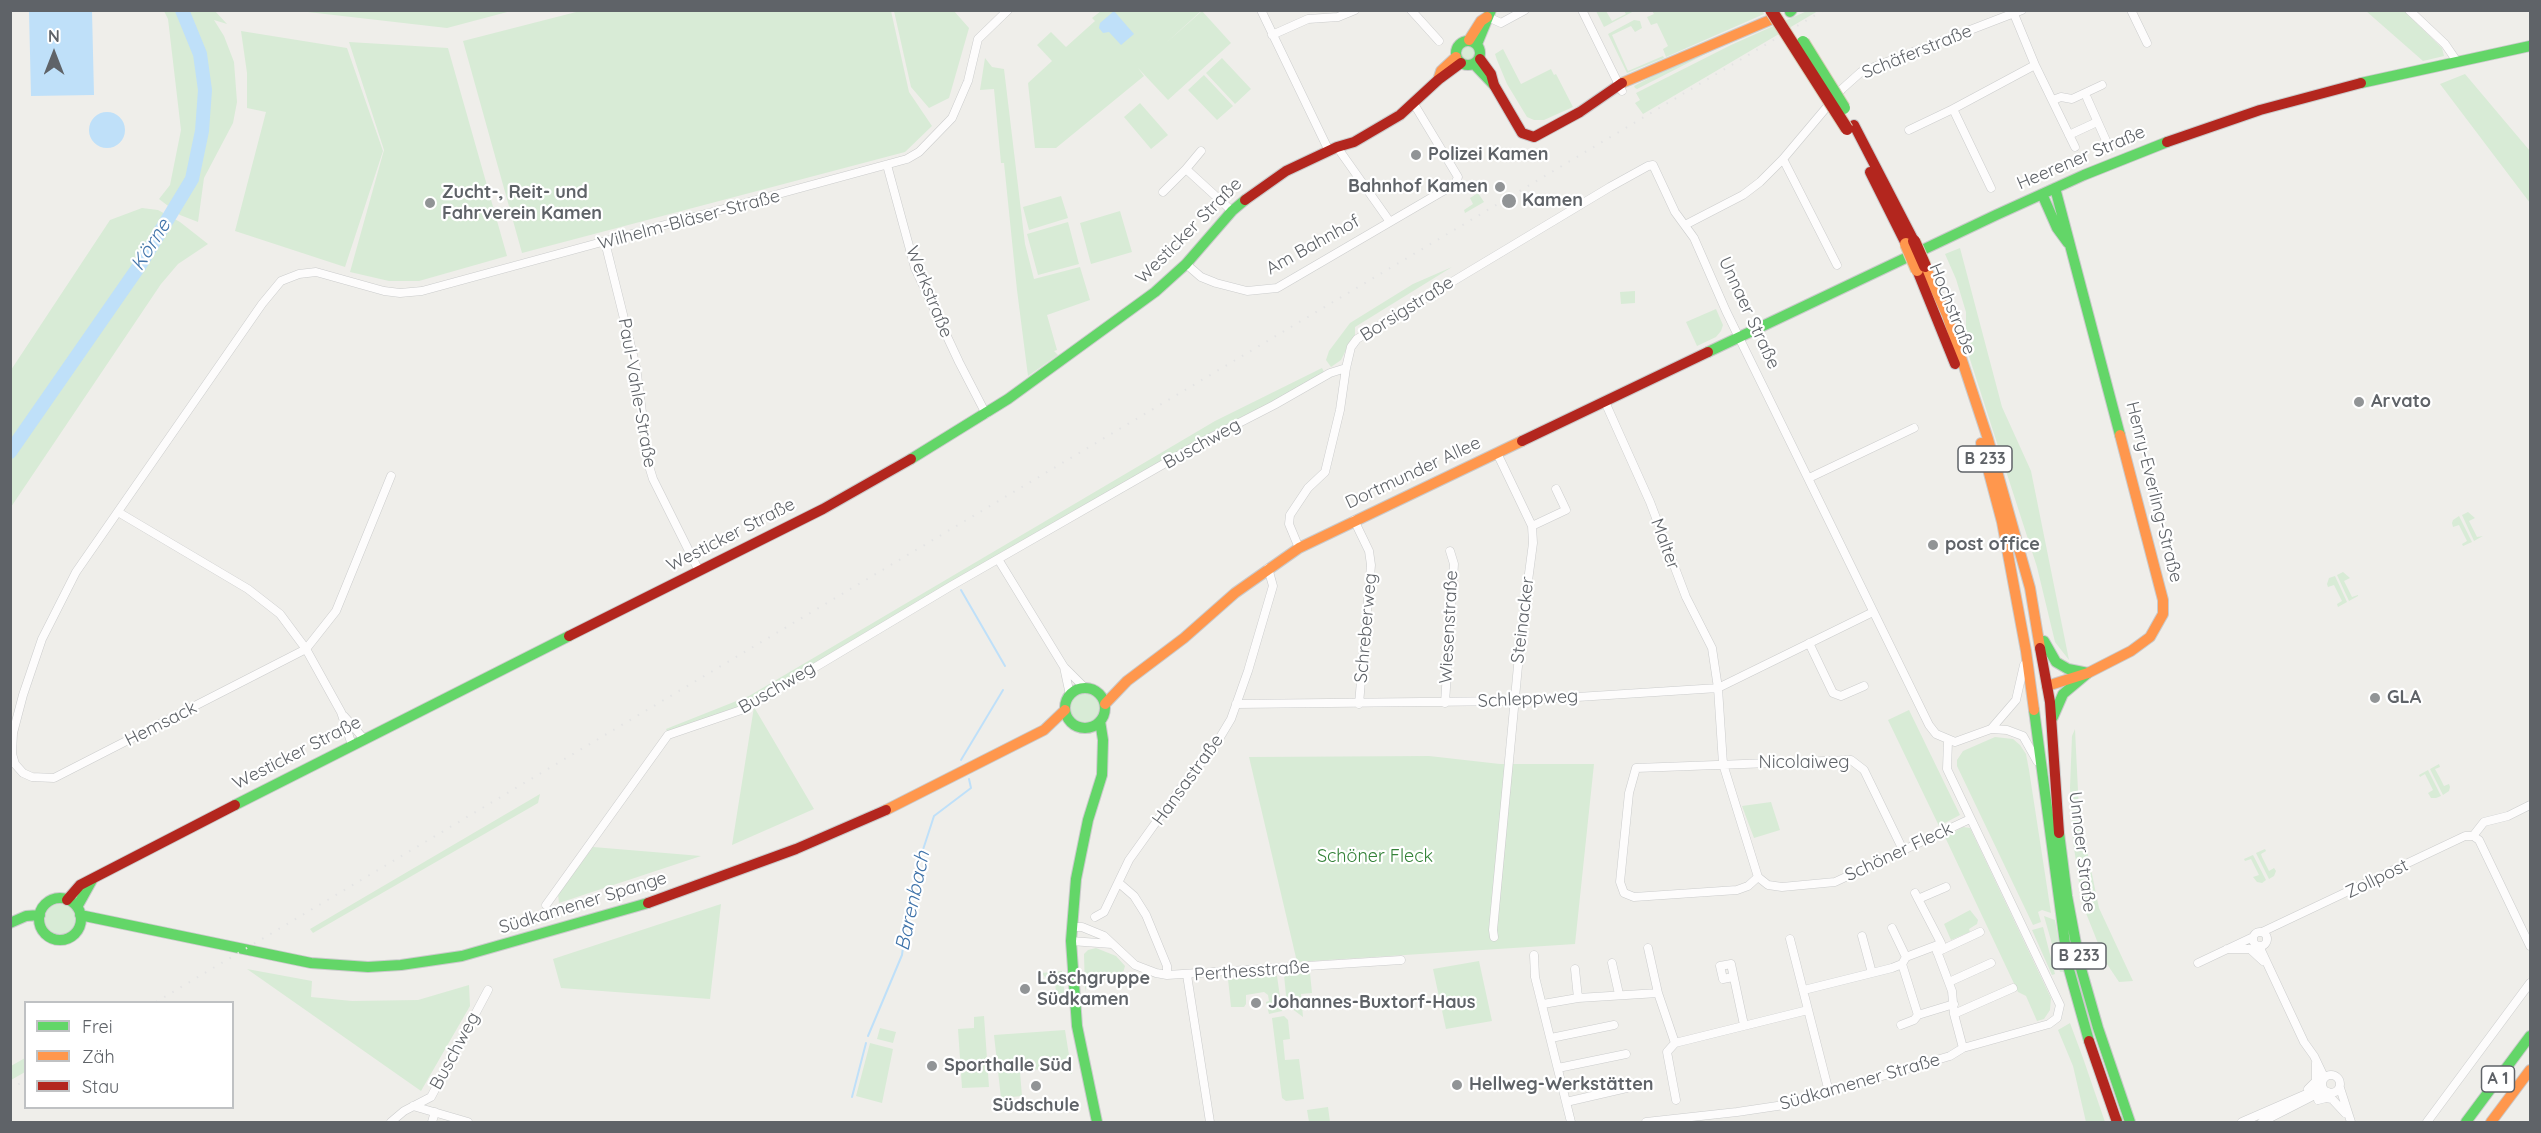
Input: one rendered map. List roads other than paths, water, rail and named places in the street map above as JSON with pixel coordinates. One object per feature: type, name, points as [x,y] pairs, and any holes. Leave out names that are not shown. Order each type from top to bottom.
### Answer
[{"type":"main road","name":"Hochstraße","points":[[1788,11],[1829,82],[1921,268],[1980,441],[2002,522],[2026,651]]},
{"type":"main road","name":"Westicker Straße","points":[[76,912],[80,885],[882,477],[986,414],[1138,305],[1186,264],[1232,211],[1268,182],[1333,149],[1354,142],[1400,115],[1414,104],[1438,80],[1441,71],[1459,60],[1459,45],[1473,42],[1487,25],[1490,14]]},
{"type":"main road","points":[[1477,62],[1491,74],[1494,85],[1513,120],[1526,136],[1534,137],[1580,112],[1601,104],[1620,88],[1653,71],[1771,15]]},
{"type":"main road","name":"Hochstraße","points":[[1771,15],[1851,127]]},
{"type":"main road","points":[[1473,42],[1481,51],[1477,62]]},
{"type":"main road","name":"Heerener Straße","points":[[1739,337],[2055,188],[2176,138],[2260,110],[2373,79],[2530,46]]},
{"type":"main road","points":[[1459,60],[1467,65],[1477,62]]},
{"type":"main road","name":"Henry-Everling-Straße","points":[[2047,686],[2088,673],[2131,651],[2150,637],[2163,614],[2163,600],[2108,383],[2068,243],[2066,225],[2055,188]]},
{"type":"main road","name":"Henry-Everling-Straße","points":[[2042,194],[2057,228],[2068,243]]},
{"type":"main road","name":"Hochstraße","points":[[1921,268],[1947,315],[1988,439],[2030,588],[2037,626]]},
{"type":"main road","name":"Dortmunder Allee","points":[[1105,704],[1127,681],[1184,638],[1235,593],[1299,548],[1739,337]]},
{"type":"main road","points":[[2037,626],[2056,663],[2068,669],[2088,673]]},
{"type":"main road","name":"Unnaer Straße","points":[[2037,626],[2051,721],[2059,833],[2080,965],[2100,1038],[2130,1122]]},
{"type":"main road","name":"Unnaer Straße","points":[[2026,651],[2068,966],[2085,1031],[2117,1122]]},
{"type":"main road","points":[[2051,721],[2063,694],[2088,673]]},
{"type":"main road","name":"Dortmunder Allee","points":[[1098,692],[1127,681]]},
{"type":"main road","points":[[2031,688],[2047,686]]},
{"type":"main road","points":[[1044,730],[1065,710],[1070,695],[1084,688],[1098,692],[1105,704],[1100,721],[1102,775],[1088,820],[1076,879],[1071,941],[1076,1017],[1097,1122]]},
{"type":"main road","points":[[1065,710],[1073,724]]},
{"type":"main road","points":[[1087,728],[1100,721]]},
{"type":"main road","points":[[1044,730],[1073,724],[1087,728],[1102,753]]},
{"type":"main road","name":"Südkamener Spange","points":[[76,912],[104,921],[320,964],[368,967],[401,965],[462,956],[602,918],[746,869],[896,806],[1044,730]]},
{"type":"main road","points":[[52,900],[76,912],[72,936],[60,940],[48,936],[40,920],[44,906],[52,900]]},
{"type":"main road","points":[[11,922],[26,916],[40,920]]},
{"type":"main road","name":"A 1","points":[[2466,1122],[2530,1036]]},
{"type":"main road","name":"A 1","points":[[2491,1122],[2530,1070]]},
{"type":"street","name":"Wilhelm-Bläser-Straße","points":[[299,273],[316,272],[384,291],[408,293],[437,288],[907,159],[919,152],[952,118],[968,81],[978,39],[1008,10]]},
{"type":"street","name":"Am Bahnhof","points":[[1261,10],[1333,149],[1390,222]]},
{"type":"street","points":[[1272,35],[1318,14],[1336,14],[1355,10]]},
{"type":"street","points":[[1411,10],[1439,41]]},
{"type":"street","name":"Westicker Straße","points":[[1490,14],[1501,23],[1525,10]]},
{"type":"street","points":[[1582,10],[1620,88]]},
{"type":"street","points":[[2131,10],[2147,43]]},
{"type":"street","points":[[2409,10],[2445,44],[2456,60]]},
{"type":"street","name":"Schäferstraße","points":[[1684,225],[1743,195],[1783,159],[1842,88],[1861,72],[2018,12],[2035,65],[2075,147]]},
{"type":"street","points":[[1909,130],[2035,65]]},
{"type":"street","points":[[2053,100],[2061,97],[2072,99],[2102,85]]},
{"type":"street","points":[[2087,98],[2108,145]]},
{"type":"street","name":"Am Bahnhof","points":[[1186,264],[1201,277],[1216,283],[1247,291],[1266,291],[1289,283],[1455,184],[1458,177],[1414,104]]},
{"type":"street","points":[[1953,109],[1991,188]]},
{"type":"street","points":[[2069,135],[2097,122]]},
{"type":"street","points":[[1163,192],[1201,151]]},
{"type":"street","points":[[1783,159],[1837,265]]},
{"type":"street","name":"Werkstraße","points":[[887,165],[915,268],[958,362],[986,414]]},
{"type":"street","name":"Unnaer Straße","points":[[1653,165],[1675,212],[1698,245],[1739,337],[1929,725],[1936,734],[1948,741]]},
{"type":"street","name":"Borsigstraße","points":[[1299,548],[1289,524],[1290,515],[1308,488],[1325,472],[1340,410],[1351,347],[1366,333],[1610,187],[1653,165]]},
{"type":"street","points":[[1186,169],[1232,211]]},
{"type":"street","name":"Paul-Vahle-Straße","points":[[605,242],[636,367],[649,466],[653,479],[699,571]]},
{"type":"street","name":"Hemsack","points":[[299,273],[275,286],[76,572],[42,639],[21,702],[13,734],[13,768],[32,777],[54,778],[306,649],[336,611],[391,476]]},
{"type":"street","name":"Buschweg","points":[[546,904],[668,735],[747,708],[998,559],[1202,442],[1330,373],[1346,368]]},
{"type":"street","name":"Malter","points":[[1605,402],[1645,491],[1686,597],[1712,648],[1718,688]]},
{"type":"street","points":[[1809,478],[1914,428]]},
{"type":"street","name":"Steinacker","points":[[1494,938],[1493,923],[1533,543],[1532,526],[1497,453]]},
{"type":"street","points":[[1532,526],[1566,510],[1556,489]]},
{"type":"street","points":[[118,513],[248,589],[280,615],[306,649],[341,712],[352,745]]},
{"type":"street","name":"Schreberweg","points":[[1354,520],[1369,551],[1371,565],[1359,704]]},
{"type":"street","name":"Wiesenstraße","points":[[1445,703],[1454,564],[1450,551]]},
{"type":"street","points":[[998,559],[1064,668],[1084,688]]},
{"type":"street","name":"Hansastraße","points":[[1095,917],[1104,912],[1129,860],[1179,790],[1214,748],[1231,719],[1273,586],[1268,568]]},
{"type":"street","name":"Schleppweg","points":[[1236,704],[1515,701],[1718,688],[1873,612]]},
{"type":"street","points":[[1809,644],[1833,693],[1841,696],[1864,686]]},
{"type":"street","points":[[1970,819],[1947,769],[1948,741],[1963,741],[1991,729],[2016,700],[2026,651]]},
{"type":"street","points":[[1064,668],[1070,695]]},
{"type":"street","points":[[1718,688],[1724,764],[1758,877],[1748,886],[1737,890],[1634,897],[1624,893],[1620,882],[1629,793],[1636,768],[1724,764]]},
{"type":"street","points":[[341,712],[364,739]]},
{"type":"street","name":"Unnaer Straße","points":[[1991,729],[2007,730],[2023,736],[2043,773]]},
{"type":"street","name":"Nicolaiweg","points":[[1724,764],[1842,760],[1857,762],[1864,770],[1903,850]]},
{"type":"street","name":"Zollpost","points":[[2198,963],[2227,949],[2260,940],[2281,925],[2465,836],[2473,836],[2484,822],[2508,816],[2530,805]]},
{"type":"street","name":"Schöner Fleck","points":[[1758,877],[1775,886],[1827,884],[1843,879],[1970,819]]},
{"type":"street","name":"Südkamener Straße","points":[[1646,1122],[1784,1105],[1950,1056],[1963,1048],[2049,1024],[2056,1018],[2060,1008],[2026,930],[1970,819]]},
{"type":"street","points":[[2473,836],[2478,840],[2530,946]]},
{"type":"street","points":[[1119,883],[1127,888],[1140,903],[1167,966],[1167,975]]},
{"type":"street","points":[[1936,949],[1941,943],[1916,896],[1946,887]]},
{"type":"street","name":"Perthesstraße","points":[[1072,927],[1092,930],[1104,936],[1135,965],[1167,975],[1401,960]]},
{"type":"street","points":[[1892,928],[1904,960],[1918,1016]]},
{"type":"street","points":[[1804,990],[1872,973],[1980,932]]},
{"type":"street","points":[[1862,936],[1872,973]]},
{"type":"street","points":[[1790,939],[1829,1092]]},
{"type":"street","points":[[2260,940],[2267,964],[2304,1042],[2340,1100],[2344,1113],[2329,1098],[2300,1104]]},
{"type":"street","points":[[1071,941],[1113,945]]},
{"type":"street","points":[[1648,948],[1658,993],[1675,1042]]},
{"type":"street","points":[[1936,949],[1949,982],[1963,1048]]},
{"type":"street","points":[[2227,949],[2250,949],[2267,964]]},
{"type":"street","points":[[1534,955],[1535,977],[1571,1122]]},
{"type":"street","points":[[1612,963],[1619,994]]},
{"type":"street","points":[[1949,982],[1991,963]]},
{"type":"street","points":[[1575,969],[1578,998]]},
{"type":"street","points":[[1186,975],[1209,1122]]},
{"type":"street","points":[[1733,977],[1744,1025]]},
{"type":"street","points":[[2427,1122],[2530,982]]},
{"type":"street","points":[[1954,1014],[2013,988]]},
{"type":"street","name":"Buschweg","points":[[391,1122],[414,1105],[431,1097],[488,990]]},
{"type":"street","points":[[1543,1004],[1619,994],[1658,993]]},
{"type":"street","points":[[1901,1025],[1918,1016],[1954,1004]]},
{"type":"street","points":[[1676,1100],[1667,1052],[1675,1042],[1808,1010]]},
{"type":"street","points":[[1551,1038],[1614,1025]]},
{"type":"street","points":[[1558,1068],[1626,1054]]},
{"type":"street","points":[[2286,1103],[2314,1085],[2316,1077],[2314,1056]]},
{"type":"street","points":[[2242,1122],[2311,1092],[2326,1079],[2339,1078],[2334,1091]]},
{"type":"street","points":[[1566,1102],[1630,1087]]},
{"type":"street","points":[[2262,1122],[2313,1096],[2334,1091]]},
{"type":"street","points":[[414,1105],[468,1122]]},
{"type":"street","points":[[432,1122],[435,1112]]},
{"type":"water","points":[[29,11],[92,11],[94,95],[31,96]]},
{"type":"water","points":[[1114,11],[1134,34],[1121,45],[1109,32],[1103,33],[1099,28],[1100,23]]},
{"type":"water","points":[[107,112],[119,118],[125,130],[119,142],[107,148],[95,142],[89,130],[95,118]]},
{"type":"waterway","name":"Körne","points":[[10,452],[140,265],[192,179],[202,131],[205,90],[200,54],[182,10]]},
{"type":"waterway","name":"Barenbach","points":[[961,590],[1005,666]]},
{"type":"waterway","name":"Barenbach","points":[[961,760],[1003,690]]},
{"type":"waterway","name":"Barenbach","points":[[868,1036],[902,955],[907,916],[918,865],[934,816],[971,788],[969,779]]},
{"type":"waterway","name":"Barenbach","points":[[852,1097],[866,1043]]},
{"type":"railway","points":[[158,1001],[1824,10]]},
{"type":"railway","points":[[10,1089],[24,1081]]},
{"type":"place","name":"Polizei Kamen","points":[[1416,155]]},
{"type":"place","name":"Bahnhof Kamen","points":[[1500,187]]},
{"type":"place","name":"Kamen","points":[[1509,201]]},
{"type":"place","name":"Zucht-, Reit- und Fahrverein Kamen","points":[[430,203]]},
{"type":"place","name":"Arvato","points":[[2359,402]]},
{"type":"place","name":"post office","points":[[1933,545]]},
{"type":"place","name":"GLA","points":[[2375,698]]},
{"type":"place","name":"Löschgruppe Südkamen","points":[[1025,989]]},
{"type":"place","name":"Johannes-Buxtorf-Haus","points":[[1256,1003]]},
{"type":"place","name":"Sporthalle Süd","points":[[932,1066]]},
{"type":"place","name":"Hellweg-Werkstätten","points":[[1457,1085]]},
{"type":"place","name":"Südschule","points":[[1036,1086]]}]
